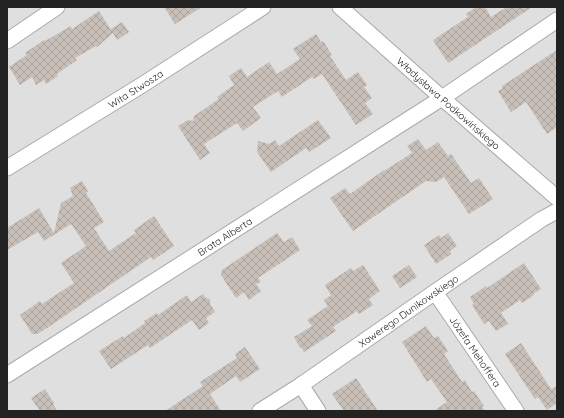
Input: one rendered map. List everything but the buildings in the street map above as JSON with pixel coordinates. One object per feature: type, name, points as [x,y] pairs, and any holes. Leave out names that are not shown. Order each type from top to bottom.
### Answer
[{"type":"street","points":[[7,41],[56,7]]},
{"type":"street","name":"Wita Stwosza","points":[[7,168],[142,85],[263,7]]},
{"type":"street","name":"Władysława Podkowińskiego","points":[[340,7],[557,198]]},
{"type":"street","name":"Brata Alberta","points":[[7,375],[442,98],[557,20]]},
{"type":"street","name":"Xawerego Dunikowskiego","points":[[260,411],[301,385],[542,219],[557,211]]},
{"type":"street","name":"Józefa Mehoffera","points":[[435,292],[516,411]]},
{"type":"street","points":[[301,385],[318,411]]},
{"type":"shaded area","points":[[7,7],[557,7],[557,411],[7,411]]}]
